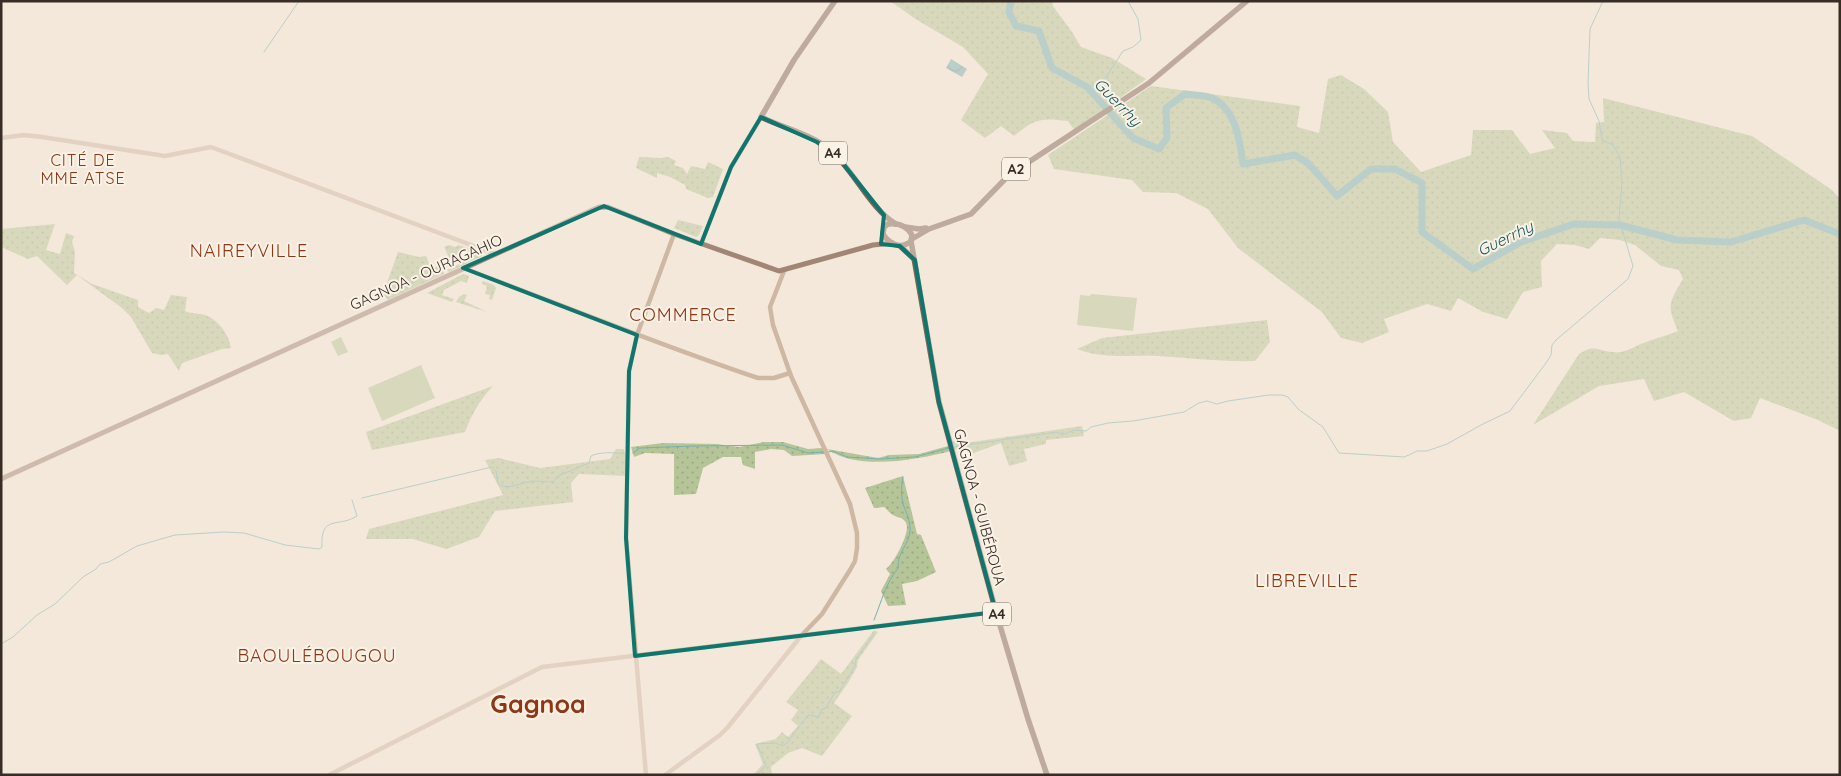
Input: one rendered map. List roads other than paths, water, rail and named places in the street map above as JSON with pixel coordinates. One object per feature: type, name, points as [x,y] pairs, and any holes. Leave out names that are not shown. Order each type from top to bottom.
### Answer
[{"type":"main road","points":[[761,117],[794,60],[835,1]]},
{"type":"main road","name":"A2","points":[[912,240],[924,230],[971,214],[1008,175],[1148,83],[1247,1]]},
{"type":"main road","name":"A4","points":[[761,117],[818,142],[830,150],[884,215],[900,225]]},
{"type":"main road","name":"GAGNOA - OURAGAHIO","points":[[1,479],[561,223],[604,206],[701,244],[779,271],[784,271]]},
{"type":"main road","points":[[872,245],[883,234],[884,215]]},
{"type":"main road","points":[[884,227],[890,224],[900,225],[910,231],[912,240],[900,246]]},
{"type":"main road","name":"A2","points":[[900,225],[919,229],[935,226]]},
{"type":"main road","points":[[883,234],[916,260]]},
{"type":"main road","name":"GAGNOA - GUIBÉROUA","points":[[912,240],[933,373],[952,452],[996,612],[1047,775]]},
{"type":"main road","points":[[784,271],[872,245],[893,243]]},
{"type":"street","points":[[701,244],[731,167],[761,117]]},
{"type":"street","points":[[1,138],[24,135],[165,156],[211,147],[495,254]]},
{"type":"street","points":[[646,775],[626,538],[629,371],[636,335],[674,234]]},
{"type":"street","points":[[464,268],[602,320],[636,335],[758,378],[774,378],[790,373]]},
{"type":"street","points":[[665,775],[724,731],[801,636],[822,614],[855,561],[857,533],[850,504],[790,373],[776,337],[770,314],[770,307],[784,271]]},
{"type":"street","points":[[329,775],[542,667],[996,612]]},
{"type":"water","points":[[951,59],[967,69],[962,77],[946,68]]},
{"type":"waterway","points":[[264,52],[299,1]]},
{"type":"waterway","name":"Guerrhy","points":[[1011,1],[1009,12],[1016,26],[1039,31],[1052,68],[1087,87],[1133,138],[1159,149],[1167,138],[1166,108],[1185,94],[1212,98],[1220,103],[1232,118],[1238,136],[1243,164],[1295,155],[1309,164],[1337,196],[1371,169],[1395,169],[1422,183],[1422,232],[1473,269],[1521,242],[1574,224],[1620,225],[1677,240],[1731,242],[1804,220],[1840,234]]},
{"type":"waterway","points":[[1087,87],[1097,84],[1106,77],[1123,51],[1133,47],[1141,40],[1138,19],[1128,1]]},
{"type":"waterway","points":[[953,447],[1057,432],[1062,435],[1074,430],[1086,431],[1091,427],[1108,423],[1133,421],[1184,412],[1199,403],[1207,401],[1217,404],[1269,395],[1282,395],[1288,397],[1298,409],[1323,427],[1339,453],[1404,457],[1417,451],[1427,451],[1447,444],[1510,411],[1546,363],[1551,355],[1552,345],[1556,340],[1628,279],[1633,266],[1619,219],[1622,183],[1620,157],[1613,145],[1602,140],[1599,121],[1589,99],[1590,29],[1603,1]]},
{"type":"waterway","points":[[633,453],[640,448],[782,445],[808,453],[824,452]]},
{"type":"waterway","points":[[828,452],[833,451],[847,457],[880,459],[915,457],[949,448]]},
{"type":"waterway","points":[[362,498],[492,467],[496,471],[498,484],[506,487],[533,481],[553,482],[558,476],[589,463],[591,456],[607,453],[623,454]]},
{"type":"waterway","points":[[874,620],[887,587],[898,568],[899,557],[909,536],[910,524],[902,497],[903,477]]},
{"type":"waterway","points":[[1,644],[13,637],[37,615],[55,604],[83,577],[96,569],[100,564],[109,562],[137,546],[175,535],[224,532],[244,533],[285,545],[319,549],[322,547],[322,537],[327,526],[357,516],[352,500]]},
{"type":"waterway","points":[[757,775],[766,765],[757,744],[776,743],[783,746],[808,715],[819,717],[821,710],[826,708],[835,692],[839,692],[855,666],[856,659],[874,634]]},
{"type":"district","name":"CITÉ DE MME ATSE","points":[[83,169]]},
{"type":"district","name":"NAIREYVILLE","points":[[249,250]]},
{"type":"district","name":"COMMERCE","points":[[683,314]]},
{"type":"district","name":"LIBREVILLE","points":[[1307,580]]},
{"type":"district","name":"BAOULÉBOUGOU","points":[[317,655]]},
{"type":"district","name":"Gagnoa","points":[[538,703]]}]
